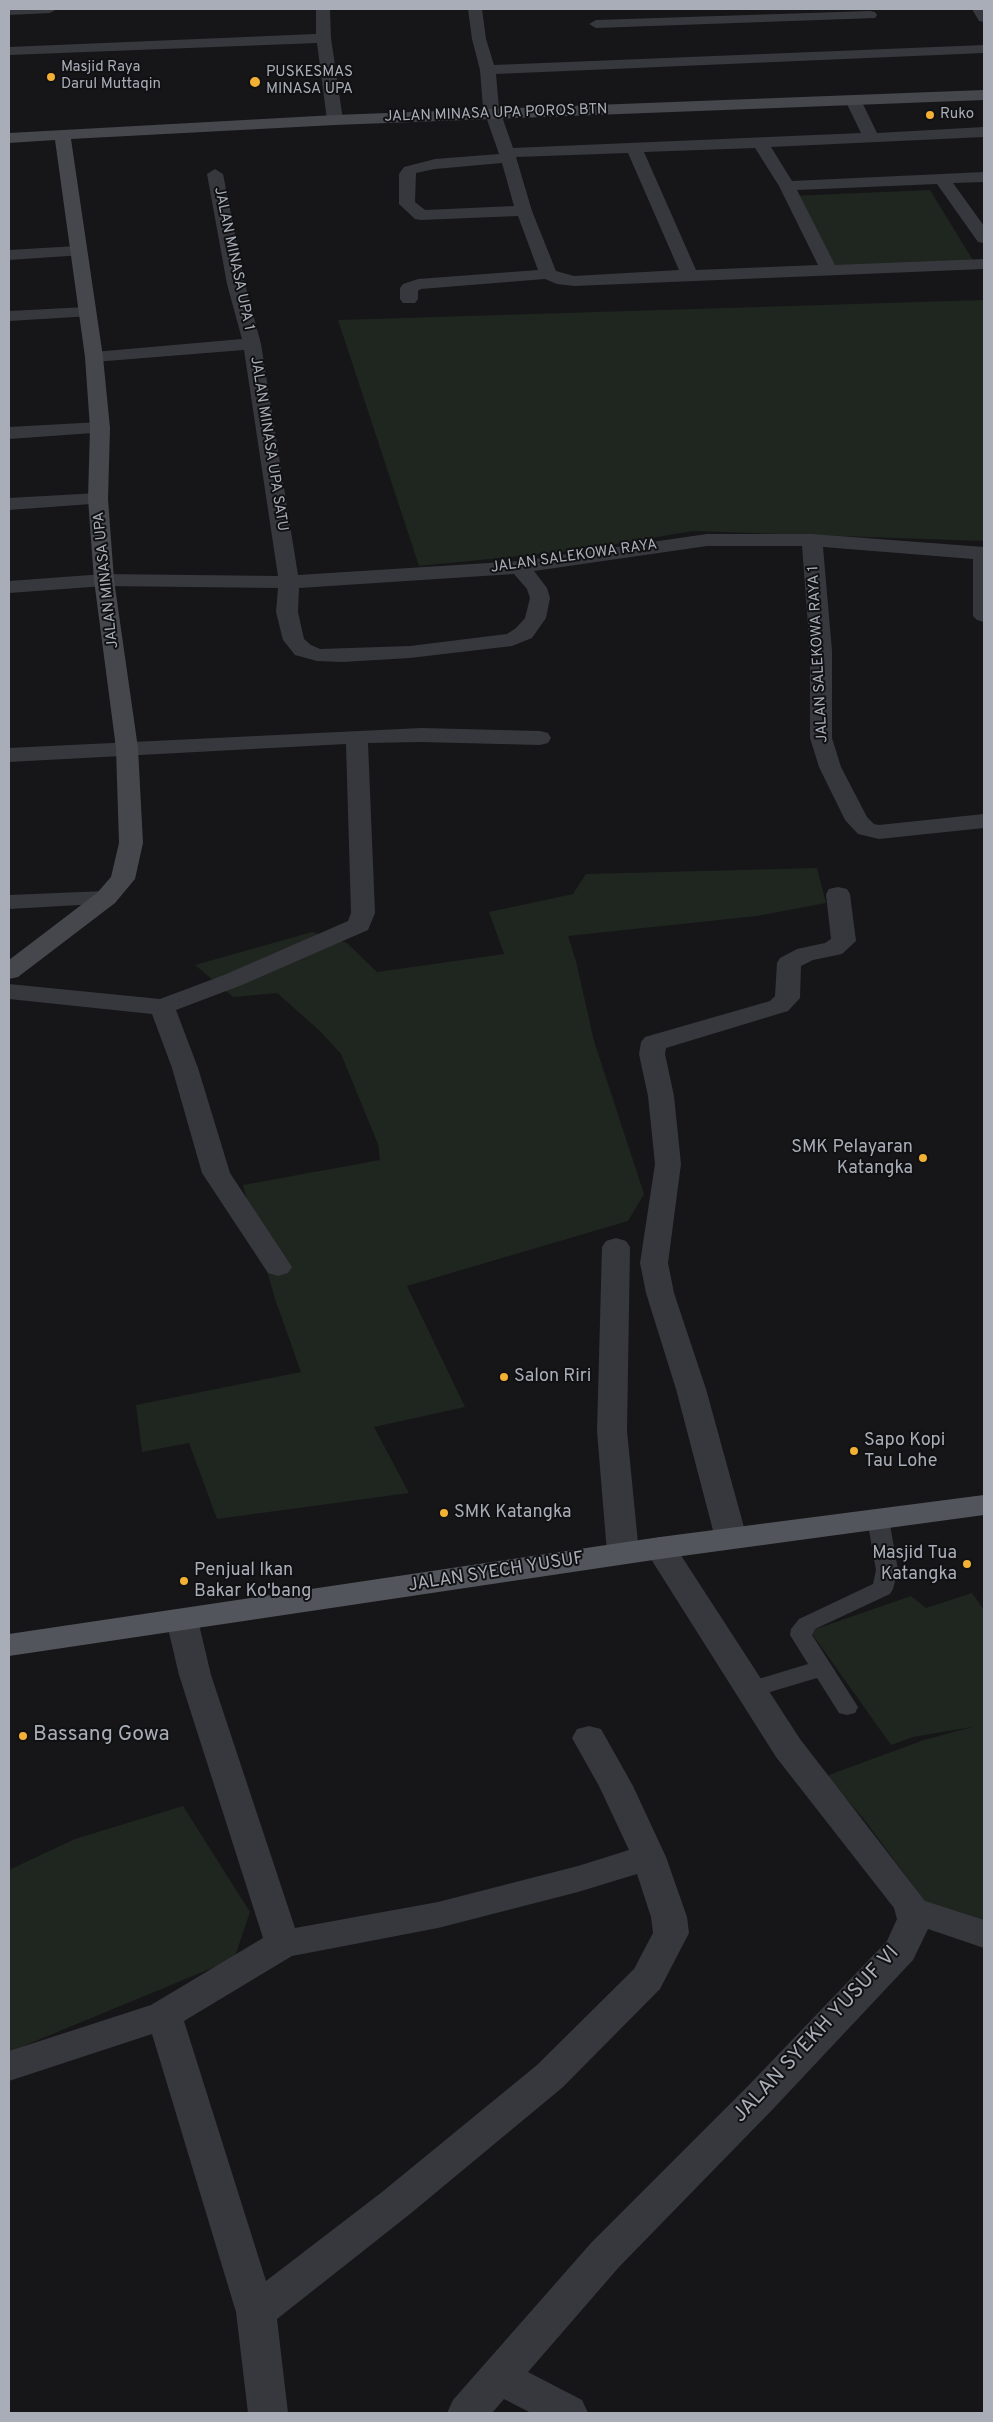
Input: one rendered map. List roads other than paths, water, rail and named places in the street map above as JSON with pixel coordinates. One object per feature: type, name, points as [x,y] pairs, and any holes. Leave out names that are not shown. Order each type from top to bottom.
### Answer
[{"type":"main road","name":"JALAN SYECH YUSUF","points":[[9,1645],[660,1548],[984,1505]]},
{"type":"street","points":[[9,11],[50,9]]},
{"type":"street","points":[[323,9],[324,38],[335,120]]},
{"type":"street","points":[[475,9],[479,39],[488,70],[492,114],[524,211],[548,274]]},
{"type":"street","points":[[590,9],[614,64]]},
{"type":"street","points":[[979,9],[984,18]]},
{"type":"street","points":[[596,24],[729,14],[868,12],[892,52]]},
{"type":"street","points":[[9,51],[324,38]]},
{"type":"street","points":[[488,70],[984,49]]},
{"type":"street","name":"JALAN MINASA UPA POROS BTN","points":[[9,138],[335,120],[984,95]]},
{"type":"street","points":[[853,100],[871,137]]},
{"type":"street","points":[[524,211],[424,215],[413,211],[407,204],[407,174],[410,170],[435,164],[507,155],[984,132]]},
{"type":"street","name":"JALAN MINASA UPA","points":[[9,972],[106,898],[123,879],[131,844],[127,748],[104,580],[98,499],[100,428],[94,357],[77,251],[62,135]]},
{"type":"street","points":[[760,143],[787,186],[829,270]]},
{"type":"street","points":[[634,148],[690,274]]},
{"type":"street","name":"JALAN MINASA UPA 1","points":[[214,174],[236,284],[252,344]]},
{"type":"street","points":[[787,186],[984,177]]},
{"type":"street","points":[[942,179],[984,238]]},
{"type":"street","points":[[9,255],[77,251]]},
{"type":"street","points":[[409,299],[409,288],[418,284],[548,274],[558,279],[574,282],[690,274],[984,264]]},
{"type":"street","points":[[9,316],[86,312]]},
{"type":"street","name":"JALAN MINASA UPA SATU","points":[[94,357],[252,344],[289,582],[287,612],[294,640],[303,650],[317,655],[342,656],[410,652],[512,640],[524,633],[534,618],[540,598],[536,588],[520,567]]},
{"type":"street","points":[[9,433],[100,428]]},
{"type":"street","points":[[9,504],[98,499]]},
{"type":"street","name":"JALAN SALEKOWA RAYA","points":[[9,587],[104,580],[289,582],[520,567],[707,540],[812,540],[983,554]]},
{"type":"street","name":"JALAN SALEKOWA RAYA 1","points":[[812,540],[821,651],[820,738],[830,767],[858,820],[866,829],[879,832],[984,821]]},
{"type":"street","points":[[983,554],[984,616]]},
{"type":"street","points":[[9,755],[358,737],[421,735],[540,738]]},
{"type":"street","points":[[9,991],[162,1007],[233,980],[359,925],[363,913],[358,737]]},
{"type":"street","points":[[731,1538],[691,1389],[660,1293],[654,1263],[668,1164],[661,1096],[652,1054],[654,1042],[779,1006],[788,998],[789,963],[806,954],[833,948],[844,941],[838,894]]},
{"type":"street","points":[[9,902],[106,898]]},
{"type":"street","points":[[162,1007],[185,1068],[216,1173],[278,1267]]},
{"type":"street","points":[[616,1247],[612,1431],[623,1554]]},
{"type":"street","points":[[660,1548],[788,1748],[914,1912],[945,1919],[984,1934]]},
{"type":"street","points":[[182,1620],[195,1675],[283,1944]]},
{"type":"street","points":[[256,2312],[396,2203],[550,2076],[647,1979],[671,1933],[669,1917],[649,1857],[616,1786],[588,1738]]},
{"type":"street","points":[[9,2066],[164,2015],[283,1944],[438,1914],[578,1879],[649,1857]]},
{"type":"street","name":"JALAN SYEKH YUSUF VI","points":[[467,2413],[605,2255],[760,2098],[900,1950],[915,1919],[914,1912]]},
{"type":"street","points":[[164,2015],[256,2312],[268,2413]]},
{"type":"street","points":[[499,2376],[568,2413]]},
{"type":"lane","points":[[847,1707],[801,1635],[802,1629],[808,1624],[882,1589],[886,1580],[887,1570],[878,1519]]},
{"type":"lane","points":[[750,1690],[822,1668]]},
{"type":"place","name":"Masjid Raya Darul Muttaqin","points":[[51,77]]},
{"type":"place","name":"PUSKESMAS MINASA UPA","points":[[255,82]]},
{"type":"place","name":"Ruko","points":[[930,115]]},
{"type":"place","name":"SMK Pelayaran Katangka","points":[[923,1158]]},
{"type":"place","name":"Salon Riri","points":[[504,1377]]},
{"type":"place","name":"Sapo Kopi Tau Lohe","points":[[854,1451]]},
{"type":"place","name":"SMK Katangka","points":[[444,1513]]},
{"type":"place","name":"Masjid Tua Katangka","points":[[967,1564]]},
{"type":"place","name":"Penjual Ikan Bakar Ko'bang","points":[[184,1581]]},
{"type":"place","name":"Bassang Gowa","points":[[23,1736]]}]
